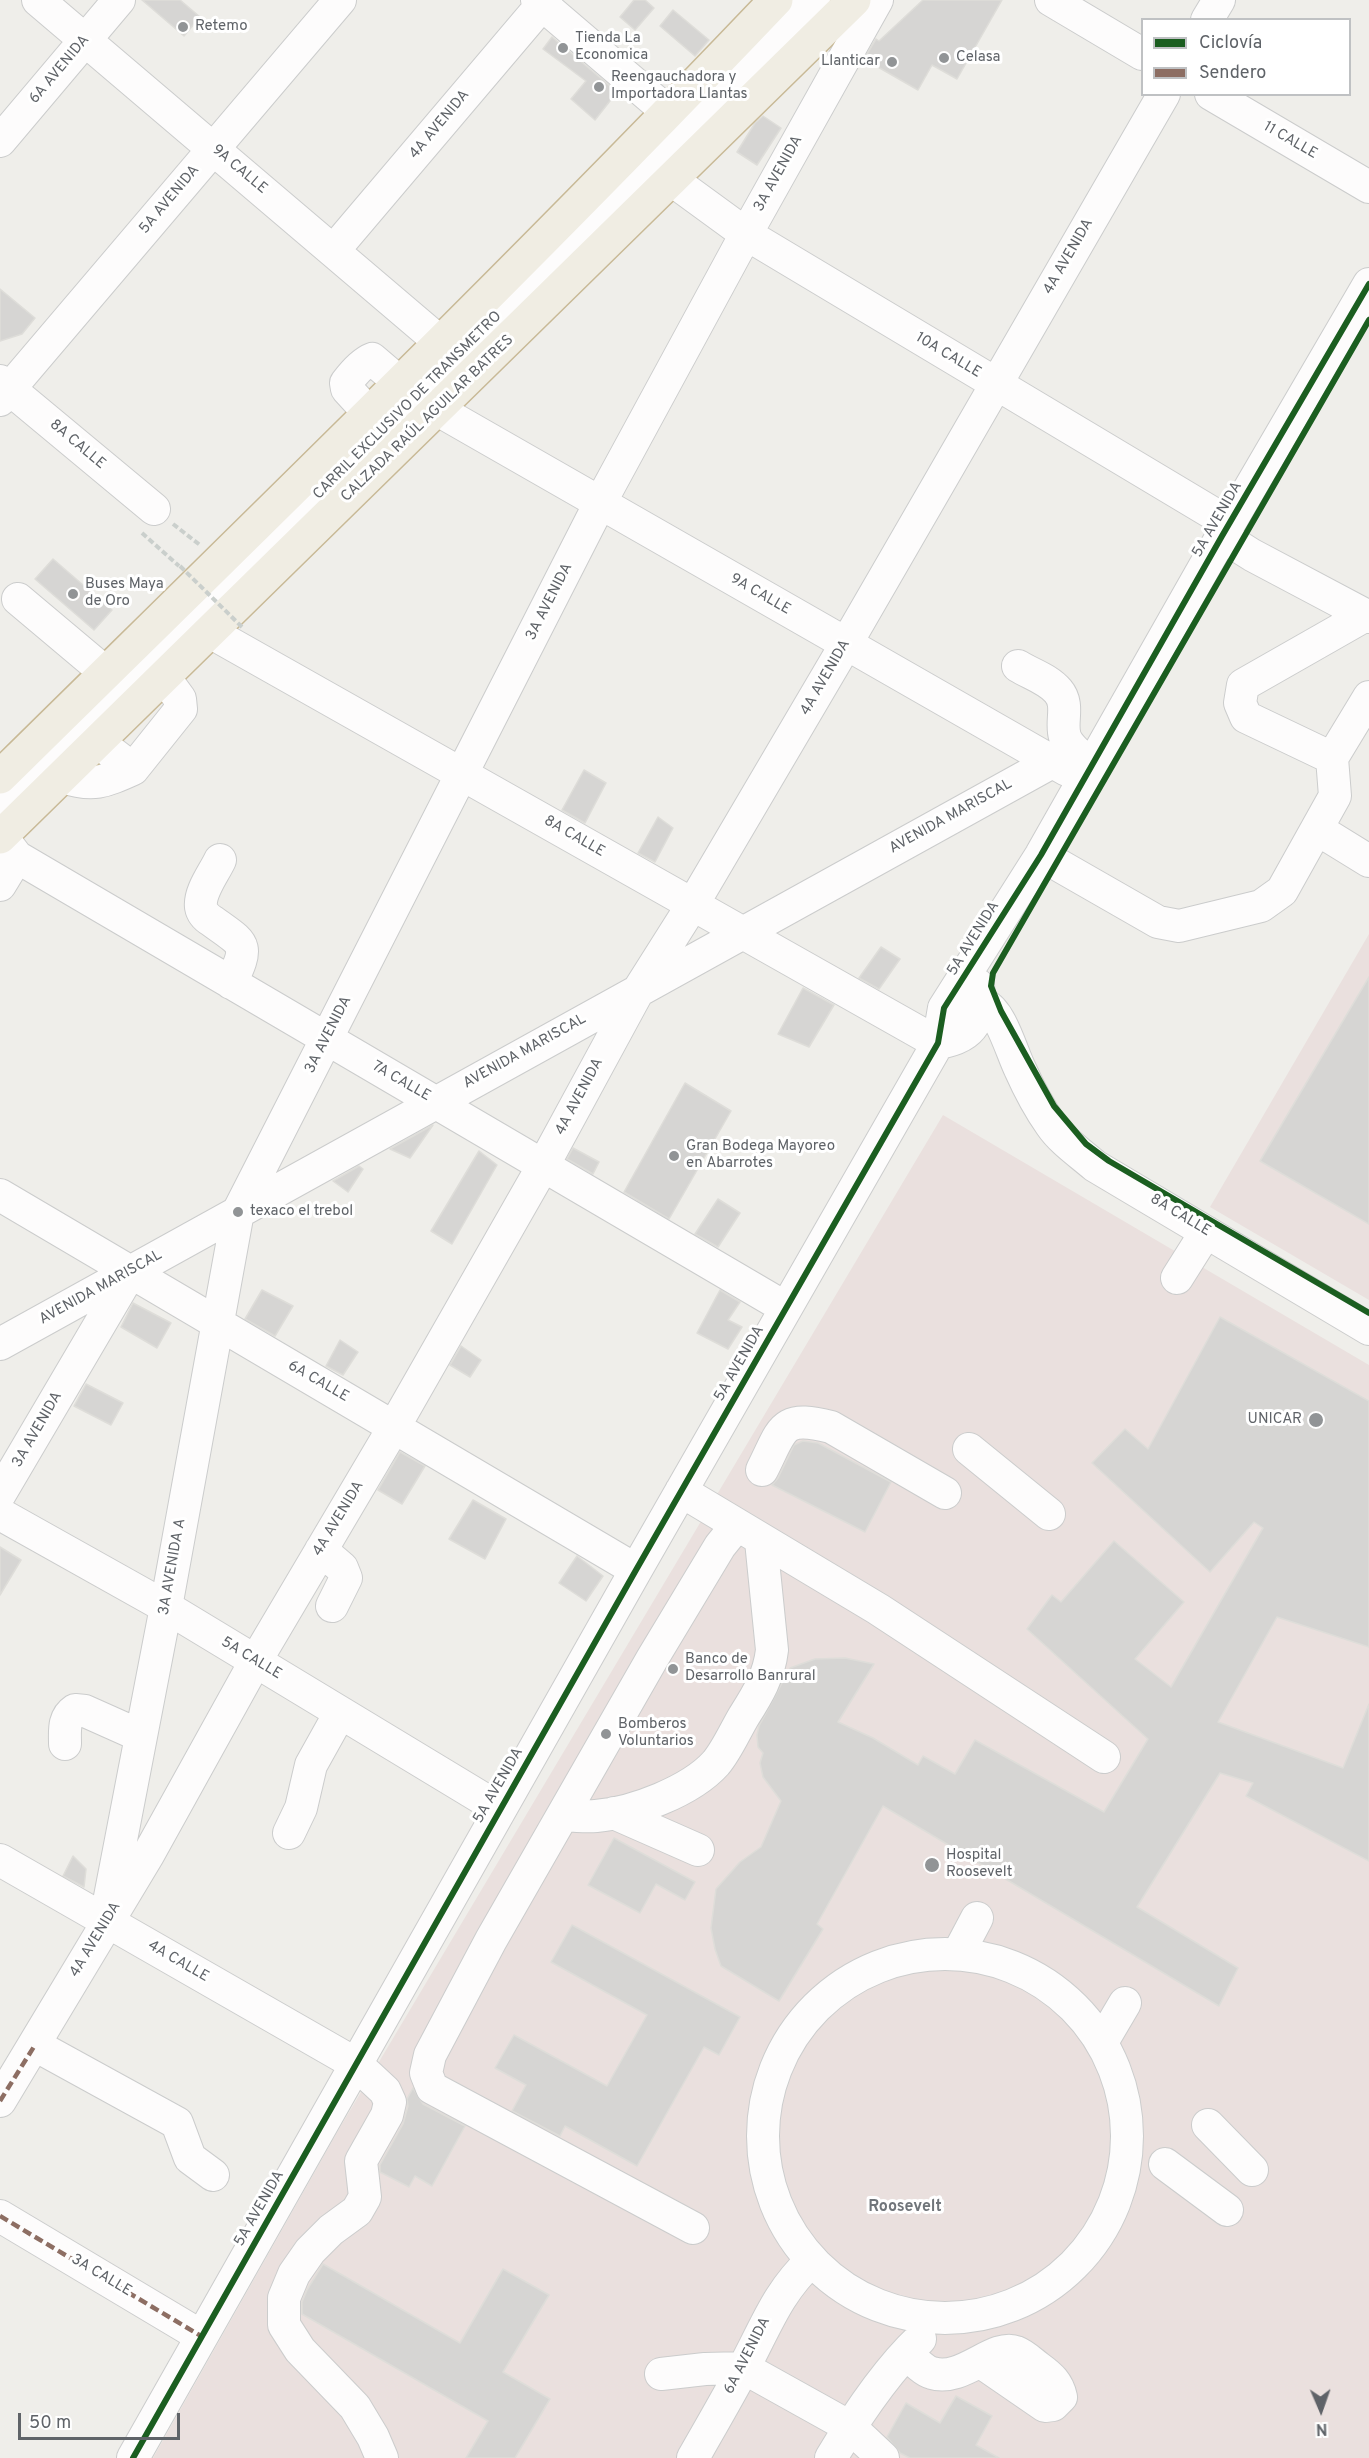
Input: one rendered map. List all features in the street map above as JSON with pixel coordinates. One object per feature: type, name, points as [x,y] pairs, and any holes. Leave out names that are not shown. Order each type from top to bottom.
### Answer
[{"type":"highway","points":[[0,777],[669,113],[776,0]]},
{"type":"highway","name":"CALZADA RAÚL AGUILAR BATRES","points":[[6,843],[63,777],[98,742],[164,677],[226,629],[438,410],[854,0]]},
{"type":"street","name":"9A CALLE","points":[[38,0],[440,342]]},
{"type":"street","name":"6A AVENIDA","points":[[0,141],[119,0]]},
{"type":"street","name":"5A AVENIDA","points":[[3,390],[340,0]]},
{"type":"street","name":"CARRIL EXCLUSIVO DE TRANSMETRO","points":[[0,811],[202,614],[814,0]]},
{"type":"street","name":"3A AVENIDA","points":[[238,1212],[464,774],[600,503],[746,234],[877,0]]},
{"type":"street","points":[[1051,0],[1141,53]]},
{"type":"street","points":[[1208,18],[1218,0]]},
{"type":"street","points":[[542,2],[669,113]]},
{"type":"street","name":"4A AVENIDA","points":[[334,250],[542,2]]},
{"type":"street","name":"4A AVENIDA","points":[[0,2101],[106,1921],[148,1855],[255,1662],[394,1427],[543,1166],[638,991],[693,904],[846,644],[1163,96]]},
{"type":"street","name":"11 CALLE","points":[[1215,96],[1369,187]]},
{"type":"street","name":"10A CALLE","points":[[672,180],[746,234],[996,385],[1226,530],[1252,555],[1367,616]]},
{"type":"street","name":"5A AVENIDA","points":[[950,1040],[944,1008],[1041,855],[1369,284]]},
{"type":"street","name":"8A CALLE","points":[[3,390],[146,519]]},
{"type":"street","name":"9A CALLE","points":[[438,410],[1052,762],[1087,772]]},
{"type":"street","points":[[18,599],[106,673]]},
{"type":"street","points":[[1332,758],[1246,717],[1240,703],[1243,685],[1367,616]]},
{"type":"street","name":"8A CALLE","points":[[226,629],[464,774],[743,932],[950,1040],[992,1044],[1021,1071]]},
{"type":"street","points":[[1018,666],[1048,682],[1060,693],[1064,703],[1066,741],[1087,772]]},
{"type":"street","points":[[63,777],[79,782],[102,783],[133,770],[181,710],[180,699],[164,677]]},
{"type":"street","points":[[1041,855],[1158,922],[1179,926],[1261,906],[1282,891],[1335,796],[1332,758],[1369,697]]},
{"type":"street","points":[[98,742],[133,770]]},
{"type":"street","name":"AVENIDA MARISCAL","points":[[0,1344],[1052,762]]},
{"type":"street","points":[[1317,829],[1369,861]]},
{"type":"street","points":[[0,885],[6,843]]},
{"type":"street","name":"7A CALLE","points":[[6,843],[231,983],[786,1308]]},
{"type":"street","points":[[220,860],[202,896],[201,907],[205,916],[239,940],[243,947],[240,965],[231,983]]},
{"type":"street","name":"5A AVENIDA","points":[[133,2458],[786,1308],[950,1040],[977,1020],[980,1003],[975,960]]},
{"type":"street","points":[[944,1008],[980,1003]]},
{"type":"street","name":"8A CALLE","points":[[980,1003],[994,1013],[1021,1071],[1051,1126],[1071,1146],[1095,1166],[1369,1329]]},
{"type":"street","name":"6A CALLE","points":[[0,1196],[636,1570]]},
{"type":"street","name":"3A AVENIDA A","points":[[106,1921],[238,1212]]},
{"type":"street","points":[[1177,1278],[1206,1232]]},
{"type":"street","name":"3A AVENIDA","points":[[0,1494],[130,1272]]},
{"type":"street","points":[[762,1470],[781,1432],[789,1424],[800,1421],[810,1422],[831,1427],[945,1492]]},
{"type":"street","points":[[969,1449],[1049,1514]]},
{"type":"street","points":[[681,1491],[878,1609],[1104,1757]]},
{"type":"street","name":"5A CALLE","points":[[0,1514],[166,1607],[500,1809]]},
{"type":"street","points":[[564,1815],[595,1816],[614,1813],[693,1784],[717,1763],[764,1684],[770,1667],[772,1650],[749,1533]]},
{"type":"street","points":[[693,2228],[432,2088],[426,2073],[430,2055],[491,1940],[652,1659],[720,1546],[749,1533]]},
{"type":"street","points":[[321,1550],[342,1568],[346,1578],[332,1606]]},
{"type":"street","points":[[65,1744],[65,1724],[68,1716],[75,1710],[85,1711],[141,1736]]},
{"type":"street","points":[[289,1833],[301,1808],[311,1765],[340,1713]]},
{"type":"street","points":[[614,1813],[698,1850]]},
{"type":"street","name":"4A CALLE","points":[[0,1860],[356,2064],[386,2091],[390,2102],[387,2115],[361,2161],[365,2197],[357,2211],[331,2230],[310,2251],[294,2274],[284,2298],[284,2325],[300,2350],[355,2407],[373,2437],[381,2458]]},
{"type":"street","points":[[958,1954],[977,1918]]},
{"type":"street","points":[[831,2458],[850,2427],[907,2353],[935,2327],[1016,2304],[1051,2285],[1081,2258],[1105,2225],[1126,2167],[1128,2124],[1120,2081],[1102,2042],[1075,2008],[1041,1981],[1001,1963],[958,1954],[915,1957],[873,1969],[835,1990],[804,2021],[780,2057],[766,2098],[762,2141],[769,2184],[785,2224],[812,2260],[846,2289],[887,2309],[932,2317],[976,2315]]},
{"type":"street","points":[[1102,2042],[1125,2002]]},
{"type":"street","points":[[35,2044],[177,2123],[190,2158],[213,2175]]},
{"type":"street","points":[[1208,2125],[1252,2170]]},
{"type":"street","points":[[1165,2164],[1227,2210]]},
{"type":"street","name":"3A CALLE","points":[[0,2216],[201,2336]]},
{"type":"street","name":"6A AVENIDA","points":[[693,2458],[744,2368],[772,2310],[793,2279],[812,2260]]},
{"type":"street","points":[[907,2353],[933,2374],[955,2372],[981,2362]]},
{"type":"street","points":[[661,2374],[705,2369],[744,2368],[850,2427],[884,2458]]},
{"type":"path","points":[[146,519],[219,561]]},
{"type":"path","points":[[146,519],[226,629]]},
{"type":"shaded area","points":[[1369,934],[1369,1300],[1210,1207]]},
{"type":"shaded area","name":"Hospital Roosevelt","points":[[943,1115],[1369,1365],[1369,2458],[153,2458],[339,2129]]},
{"type":"building","name":"Retemo","points":[[142,0],[180,0],[200,17],[184,36]]},
{"type":"building","points":[[634,0],[645,0],[654,8],[635,30],[620,17]]},
{"type":"building","name":"Celasa","points":[[923,0],[1002,0],[957,79],[932,65],[918,90],[864,59],[876,39],[879,41]]},
{"type":"building","points":[[673,10],[709,40],[695,56],[660,26]]},
{"type":"building","name":"Reengauchadora y Importadora Llantas","points":[[552,37],[617,92],[595,120],[571,99],[586,81],[543,49]]},
{"type":"building","points":[[763,116],[781,128],[757,165],[737,152],[755,123]]},
{"type":"building","points":[[0,289],[35,318],[22,334],[0,341]]},
{"type":"building","name":"Buses Maya de Oro","points":[[53,559],[112,610],[94,630],[35,579]]},
{"type":"building","points":[[584,770],[606,783],[585,823],[562,810]]},
{"type":"building","points":[[658,817],[673,828],[655,862],[638,853]]},
{"type":"building","points":[[881,947],[900,959],[879,989],[859,978]]},
{"type":"building","points":[[1369,977],[1369,1224],[1260,1161]]},
{"type":"building","points":[[803,988],[834,1005],[809,1047],[778,1034]]},
{"type":"building","name":"Gran Bodega Mayoreo en Abarrotes","points":[[685,1083],[731,1111],[669,1219],[624,1192]]},
{"type":"building","points":[[433,1125],[410,1158],[390,1149]]},
{"type":"building","points":[[573,1148],[599,1162],[593,1174],[567,1159]]},
{"type":"building","points":[[479,1151],[497,1165],[452,1244],[431,1231]]},
{"type":"building","points":[[359,1166],[363,1169],[348,1192],[333,1181]]},
{"type":"building","points":[[718,1199],[740,1213],[718,1247],[695,1234]]},
{"type":"building","points":[[262,1290],[293,1306],[275,1336],[245,1319]]},
{"type":"building","points":[[720,1290],[740,1302],[728,1320],[742,1327],[728,1349],[697,1333]]},
{"type":"building","points":[[133,1303],[171,1323],[157,1348],[121,1327]]},
{"type":"building","points":[[1220,1317],[1369,1401],[1369,1647],[1277,1617],[1218,1722],[1343,1768],[1369,1704],[1369,1861],[1246,1796],[1253,1783],[1220,1773],[1137,1907],[1238,1968],[1219,2006],[883,1806],[817,1924],[823,1929],[779,2001],[721,1966],[711,1928],[716,1889],[740,1862],[761,1847],[781,1801],[763,1777],[760,1763],[763,1753],[758,1747],[757,1735],[759,1726],[790,1668],[815,1659],[845,1658],[874,1664],[838,1722],[873,1738],[918,1765],[923,1756],[955,1774],[975,1740],[1104,1812],[1148,1739],[1027,1629],[1052,1595],[1061,1602],[1114,1541],[1184,1602],[1135,1659],[1171,1687],[1263,1528],[1254,1522],[1210,1572],[1092,1463],[1125,1429],[1148,1449]]},
{"type":"building","points":[[340,1340],[358,1352],[343,1375],[326,1366]]},
{"type":"building","points":[[461,1346],[481,1360],[470,1377],[450,1365]]},
{"type":"building","points":[[86,1384],[123,1403],[111,1425],[74,1406]]},
{"type":"building","points":[[803,1441],[818,1443],[891,1482],[865,1532],[772,1485],[778,1478],[794,1445]]},
{"type":"building","points":[[400,1452],[425,1466],[402,1504],[378,1490]]},
{"type":"building","points":[[473,1500],[506,1519],[485,1559],[449,1539]]},
{"type":"building","points":[[0,1547],[21,1560],[0,1595]]},
{"type":"building","points":[[577,1556],[603,1576],[586,1601],[559,1583]]},
{"type":"building","points":[[614,1838],[695,1882],[685,1900],[656,1884],[640,1913],[588,1885]]},
{"type":"building","points":[[73,1856],[86,1869],[84,1887],[63,1876]]},
{"type":"building","points":[[572,1925],[740,2017],[719,2055],[704,2047],[637,2166],[565,2126],[560,2136],[512,2111],[526,2085],[495,2068],[514,2035],[607,2086],[647,2015],[551,1962]]},
{"type":"building","points":[[413,2088],[423,2104],[465,2126],[432,2186],[415,2176],[409,2187],[380,2172],[380,2165],[403,2124],[408,2106],[407,2099]]},
{"type":"building","points":[[323,2264],[460,2343],[503,2269],[549,2295],[503,2372],[550,2399],[515,2458],[466,2458],[488,2421],[302,2314],[302,2302],[307,2290]]},
{"type":"building","points":[[956,2396],[992,2416],[976,2445],[999,2458],[910,2458],[900,2453],[887,2437],[906,2403],[940,2423]]},
{"type":"marked path","points":[[0,2101],[35,2045]]},
{"type":"marked path","points":[[0,2216],[201,2336]]},
{"type":"cycle path","points":[[133,2458],[636,1570],[938,1043],[944,1008],[1041,855],[1222,536],[1369,284]]},
{"type":"cycle path","points":[[1369,320],[993,973],[991,986],[1001,1011],[1054,1106],[1086,1144],[1109,1161],[1369,1313]]},
{"type":"place","name":"Retemo","points":[[183,27]]},
{"type":"place","name":"Tienda La Economica","points":[[563,48]]},
{"type":"place","name":"Celasa","points":[[944,58]]},
{"type":"place","name":"Llanticar","points":[[892,62]]},
{"type":"place","name":"Reengauchadora y Importadora Llantas","points":[[599,87]]},
{"type":"place","name":"Buses Maya de Oro","points":[[73,594]]},
{"type":"place","name":"Gran Bodega Mayoreo en Abarrotes","points":[[674,1156]]},
{"type":"place","name":"texaco el trebol","points":[[238,1212]]},
{"type":"place","name":"UNICAR","points":[[1316,1420]]},
{"type":"place","name":"Banco de Desarrollo Banrural","points":[[673,1669]]},
{"type":"place","name":"Bomberos Voluntarios","points":[[606,1734]]},
{"type":"place","name":"Hospital Roosevelt","points":[[932,1865]]},
{"type":"district","name":"Roosevelt","points":[[905,2208]]}]
